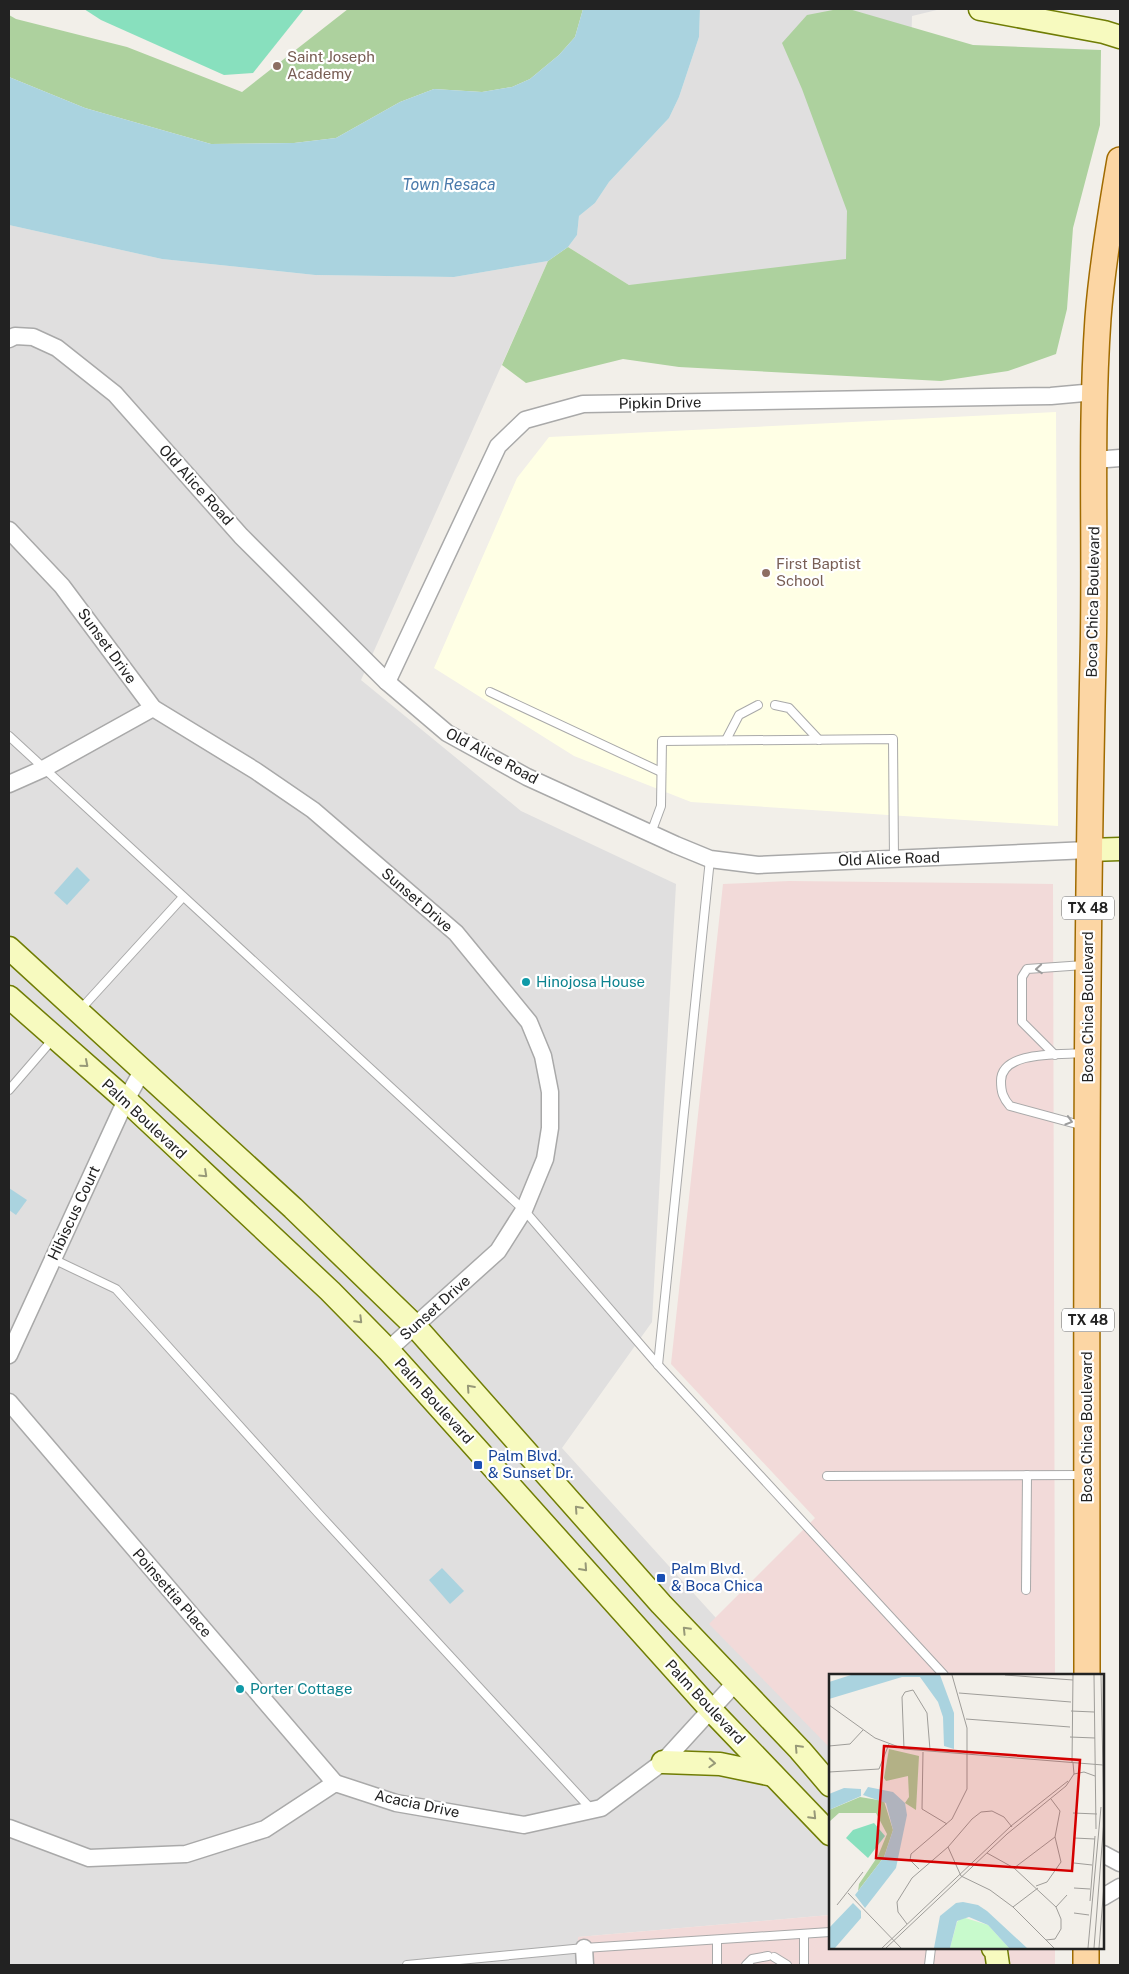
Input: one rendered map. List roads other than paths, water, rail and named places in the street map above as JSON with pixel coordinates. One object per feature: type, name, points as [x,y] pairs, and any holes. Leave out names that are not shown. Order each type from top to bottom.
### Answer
[{"type":"main road","points":[[980,9],[1104,32],[1120,37]]},
{"type":"main road","name":"Boca Chica Boulevard","points":[[1087,1674],[1088,850],[1093,638],[1095,392],[1098,316],[1117,199],[1120,160]]},
{"type":"main road","name":"Old Alice Road","points":[[1088,850],[1120,849]]},
{"type":"main road","points":[[9,948],[293,1208],[415,1326],[661,1604],[800,1750],[829,1784]]},
{"type":"main road","name":"Palm Boulevard","points":[[9,997],[126,1100],[330,1291],[388,1350],[710,1709],[829,1833]]},
{"type":"main road","points":[[663,1762],[720,1764],[773,1775]]},
{"type":"main road","points":[[994,1949],[998,1965]]},
{"type":"main road","points":[[1086,1949],[1086,1965]]},
{"type":"street","name":"Old Alice Road","points":[[9,339],[15,336],[32,337],[57,348],[115,394],[241,536],[387,682],[446,733],[528,777],[710,859],[758,865],[1088,850]]},
{"type":"street","name":"Pipkin Drive","points":[[387,682],[498,446],[525,420],[583,404],[1051,396],[1095,392]]},
{"type":"street","points":[[1094,460],[1120,458]]},
{"type":"street","name":"Sunset Drive","points":[[9,530],[62,586],[153,708],[313,810],[456,933],[529,1022],[543,1056],[550,1092],[550,1128],[545,1158],[524,1210],[498,1251],[388,1350]]},
{"type":"street","points":[[9,784],[45,768],[153,708]]},
{"type":"street","name":"Hibiscus Court","points":[[9,1356],[126,1100],[142,1071]]},
{"type":"street","name":"Poinsettia Place","points":[[9,1402],[335,1783]]},
{"type":"street","name":"Acacia Drive","points":[[335,1783],[396,1803],[524,1825],[601,1808],[663,1762],[736,1682]]},
{"type":"street","points":[[9,1828],[89,1858],[186,1854],[265,1829],[335,1783]]},
{"type":"street","points":[[1104,1855],[1120,1863]]},
{"type":"street","points":[[1104,1896],[1120,1887]]},
{"type":"street","points":[[584,1948],[585,1965]]},
{"type":"lane","points":[[490,692],[661,772]]},
{"type":"lane","points":[[726,740],[739,714],[758,705]]},
{"type":"lane","points":[[775,705],[789,708],[819,740]]},
{"type":"lane","points":[[9,736],[524,1210],[658,1365],[943,1674]]},
{"type":"lane","points":[[650,833],[661,806],[662,741],[893,739],[894,859]]},
{"type":"lane","points":[[658,1365],[710,859]]},
{"type":"lane","points":[[78,1012],[184,897]]},
{"type":"lane","points":[[1054,1055],[1022,1022],[1022,976],[1027,970],[1088,965]]},
{"type":"lane","points":[[9,1090],[54,1038]]},
{"type":"lane","points":[[1088,1053],[1019,1058],[1006,1065],[1001,1076],[1003,1098],[1010,1106],[1088,1127]]},
{"type":"lane","points":[[53,1258],[116,1289],[318,1513],[592,1810]]},
{"type":"lane","points":[[1026,1590],[1027,1475]]},
{"type":"lane","points":[[827,1476],[1087,1475]]},
{"type":"lane","points":[[407,1965],[466,1962],[584,1948],[829,1932]]},
{"type":"lane","points":[[804,1934],[804,1965]]},
{"type":"lane","points":[[717,1940],[717,1965]]},
{"type":"lane","points":[[929,1965],[931,1949]]},
{"type":"lane","points":[[746,1965],[752,1959],[771,1956],[787,1965]]},
{"type":"water","name":"Town Resaca","points":[[583,9],[700,9],[699,37],[679,97],[669,118],[609,182],[595,203],[579,216],[577,235],[568,247],[548,261],[454,277],[315,275],[162,259],[9,225],[9,77],[85,108],[211,144],[294,143],[336,138],[400,102],[434,89],[482,92],[512,87],[530,79],[559,55],[575,37]]},
{"type":"water","points":[[77,867],[90,880],[67,905],[54,893]]},
{"type":"water","points":[[9,1188],[27,1200],[16,1215],[9,1210]]},
{"type":"water","points":[[442,1568],[464,1591],[450,1604],[429,1580]]},
{"type":"place","name":"Saint Joseph Academy","points":[[277,66]]},
{"type":"place","name":"First Baptist School","points":[[766,573]]},
{"type":"place","name":"Hinojosa House","points":[[526,982]]},
{"type":"place","name":"Palm Blvd. & Sunset Dr.","points":[[478,1465]]},
{"type":"place","name":"Palm Blvd. & Boca Chica","points":[[661,1578]]},
{"type":"place","name":"Porter Cottage","points":[[240,1689]]}]
